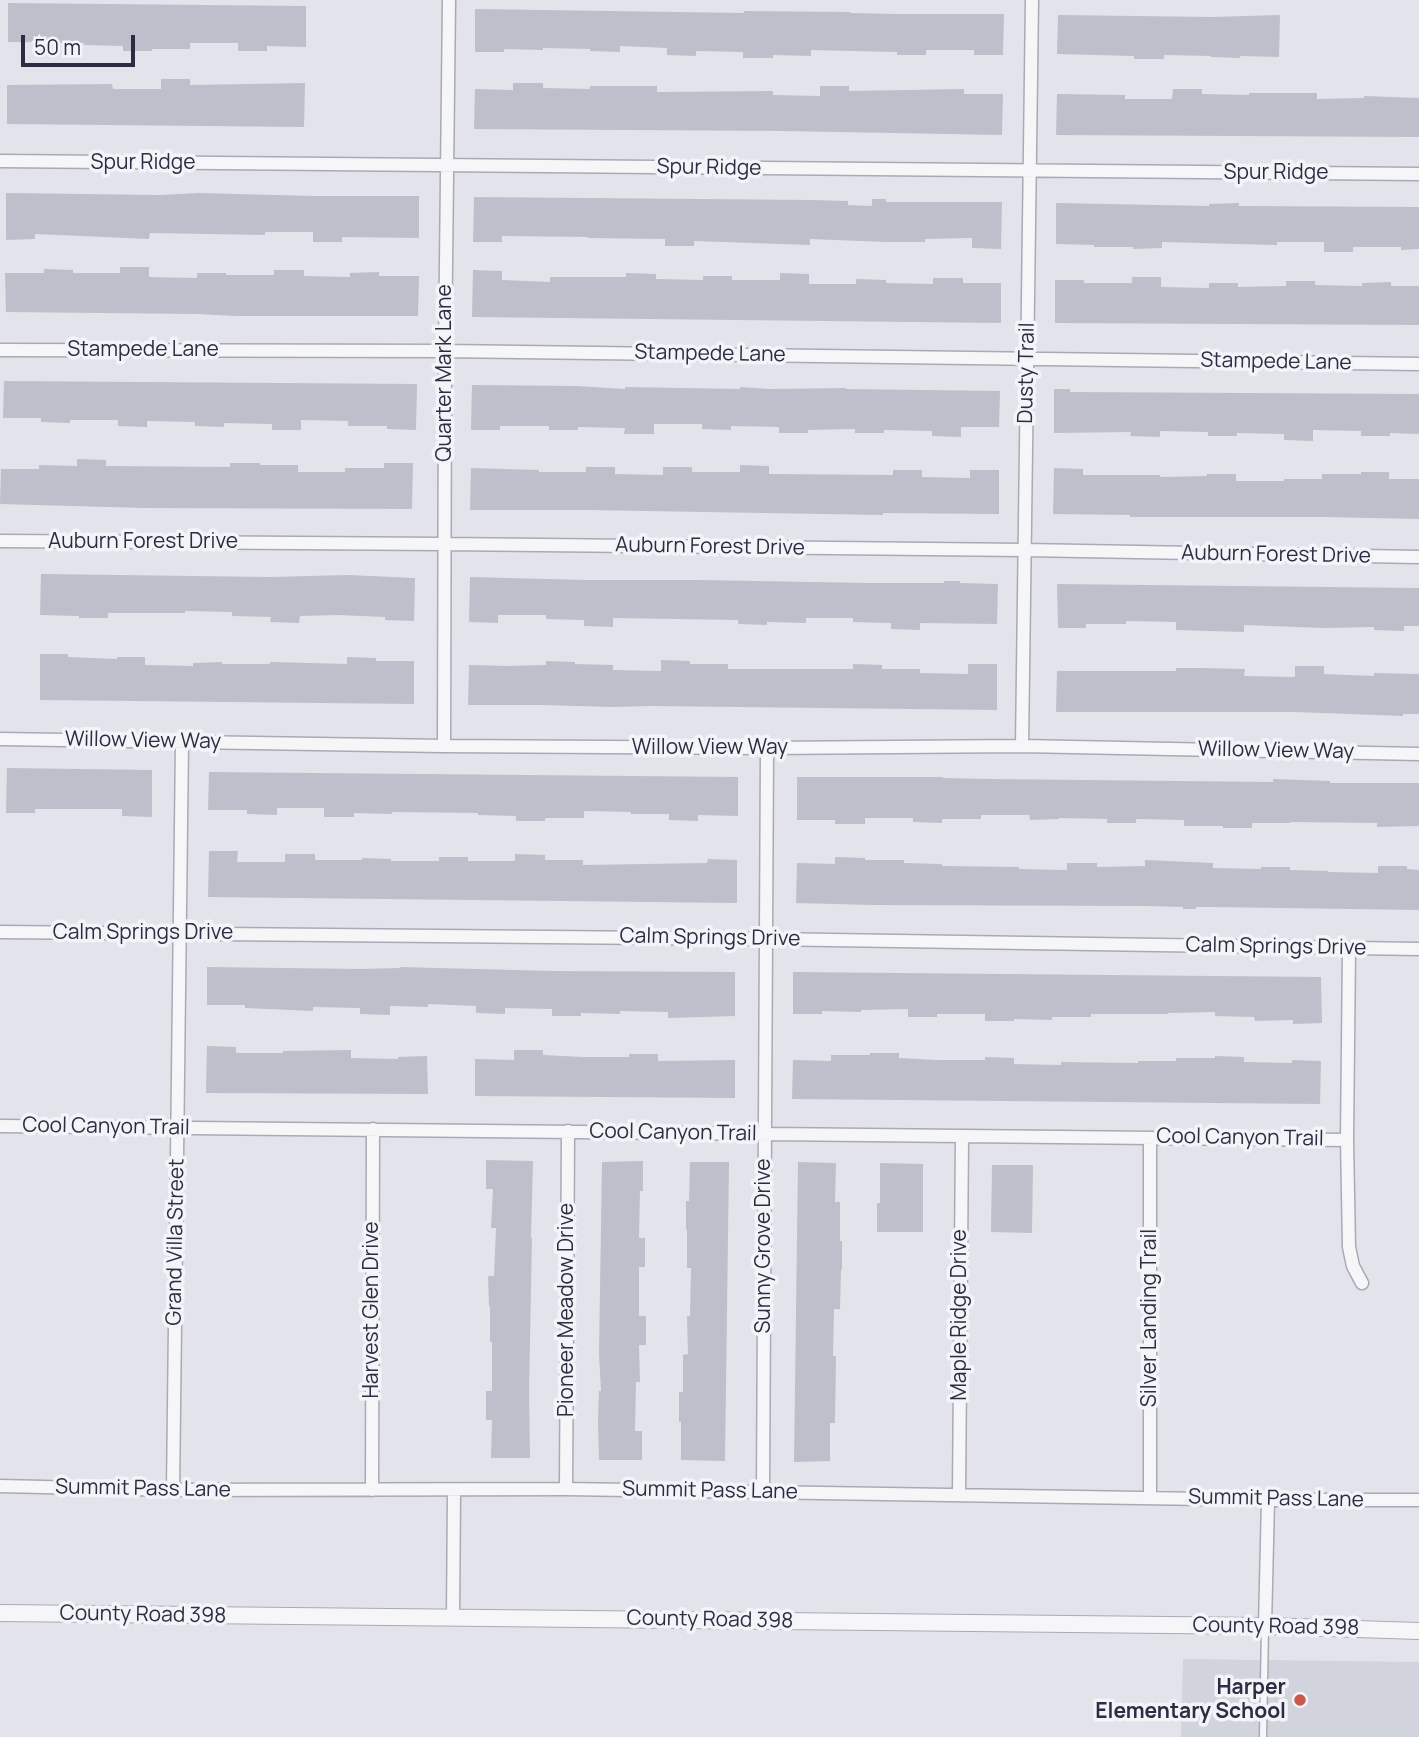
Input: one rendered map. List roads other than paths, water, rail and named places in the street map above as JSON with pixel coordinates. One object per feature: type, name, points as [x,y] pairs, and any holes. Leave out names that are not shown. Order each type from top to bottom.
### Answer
[{"type":"street","name":"Quarter Mark Lane","points":[[444,746],[449,0]]},
{"type":"street","name":"Dusty Trail","points":[[1022,746],[1032,0]]},
{"type":"street","name":"Spur Ridge","points":[[0,161],[1419,174]]},
{"type":"street","name":"Stampede Lane","points":[[0,350],[445,351],[1419,363]]},
{"type":"street","name":"Auburn Forest Drive","points":[[0,541],[1025,550],[1419,557]]},
{"type":"street","name":"Willow View Way","points":[[0,739],[444,746],[1022,746],[1419,754]]},
{"type":"street","name":"Grand Villa Street","points":[[173,1490],[182,742]]},
{"type":"street","name":"Sunny Grove Drive","points":[[763,1492],[767,748]]},
{"type":"street","name":"Calm Springs Drive","points":[[0,932],[766,939],[1419,949]]},
{"type":"street","points":[[1349,948],[1349,1247],[1353,1266],[1362,1283]]},
{"type":"street","name":"Cool Canyon Trail","points":[[0,1125],[1347,1140]]},
{"type":"street","name":"Harvest Glen Drive","points":[[372,1490],[373,1129]]},
{"type":"street","name":"Pioneer Meadow Drive","points":[[566,1489],[568,1131]]},
{"type":"street","name":"Maple Ridge Drive","points":[[959,1495],[962,1136]]},
{"type":"street","name":"Silver Landing Trail","points":[[1150,1138],[1150,1497]]},
{"type":"street","name":"Summit Pass Lane","points":[[0,1486],[173,1490],[566,1489],[1419,1500]]},
{"type":"street","points":[[453,1618],[454,1490]]},
{"type":"street","points":[[1265,1626],[1268,1500]]},
{"type":"street","name":"County Road 398","points":[[0,1613],[1265,1626],[1419,1630]]},
{"type":"lane","points":[[1263,1737],[1265,1626]]},
{"type":"place","name":"Harper Elementary School","points":[[1300,1700]]}]
